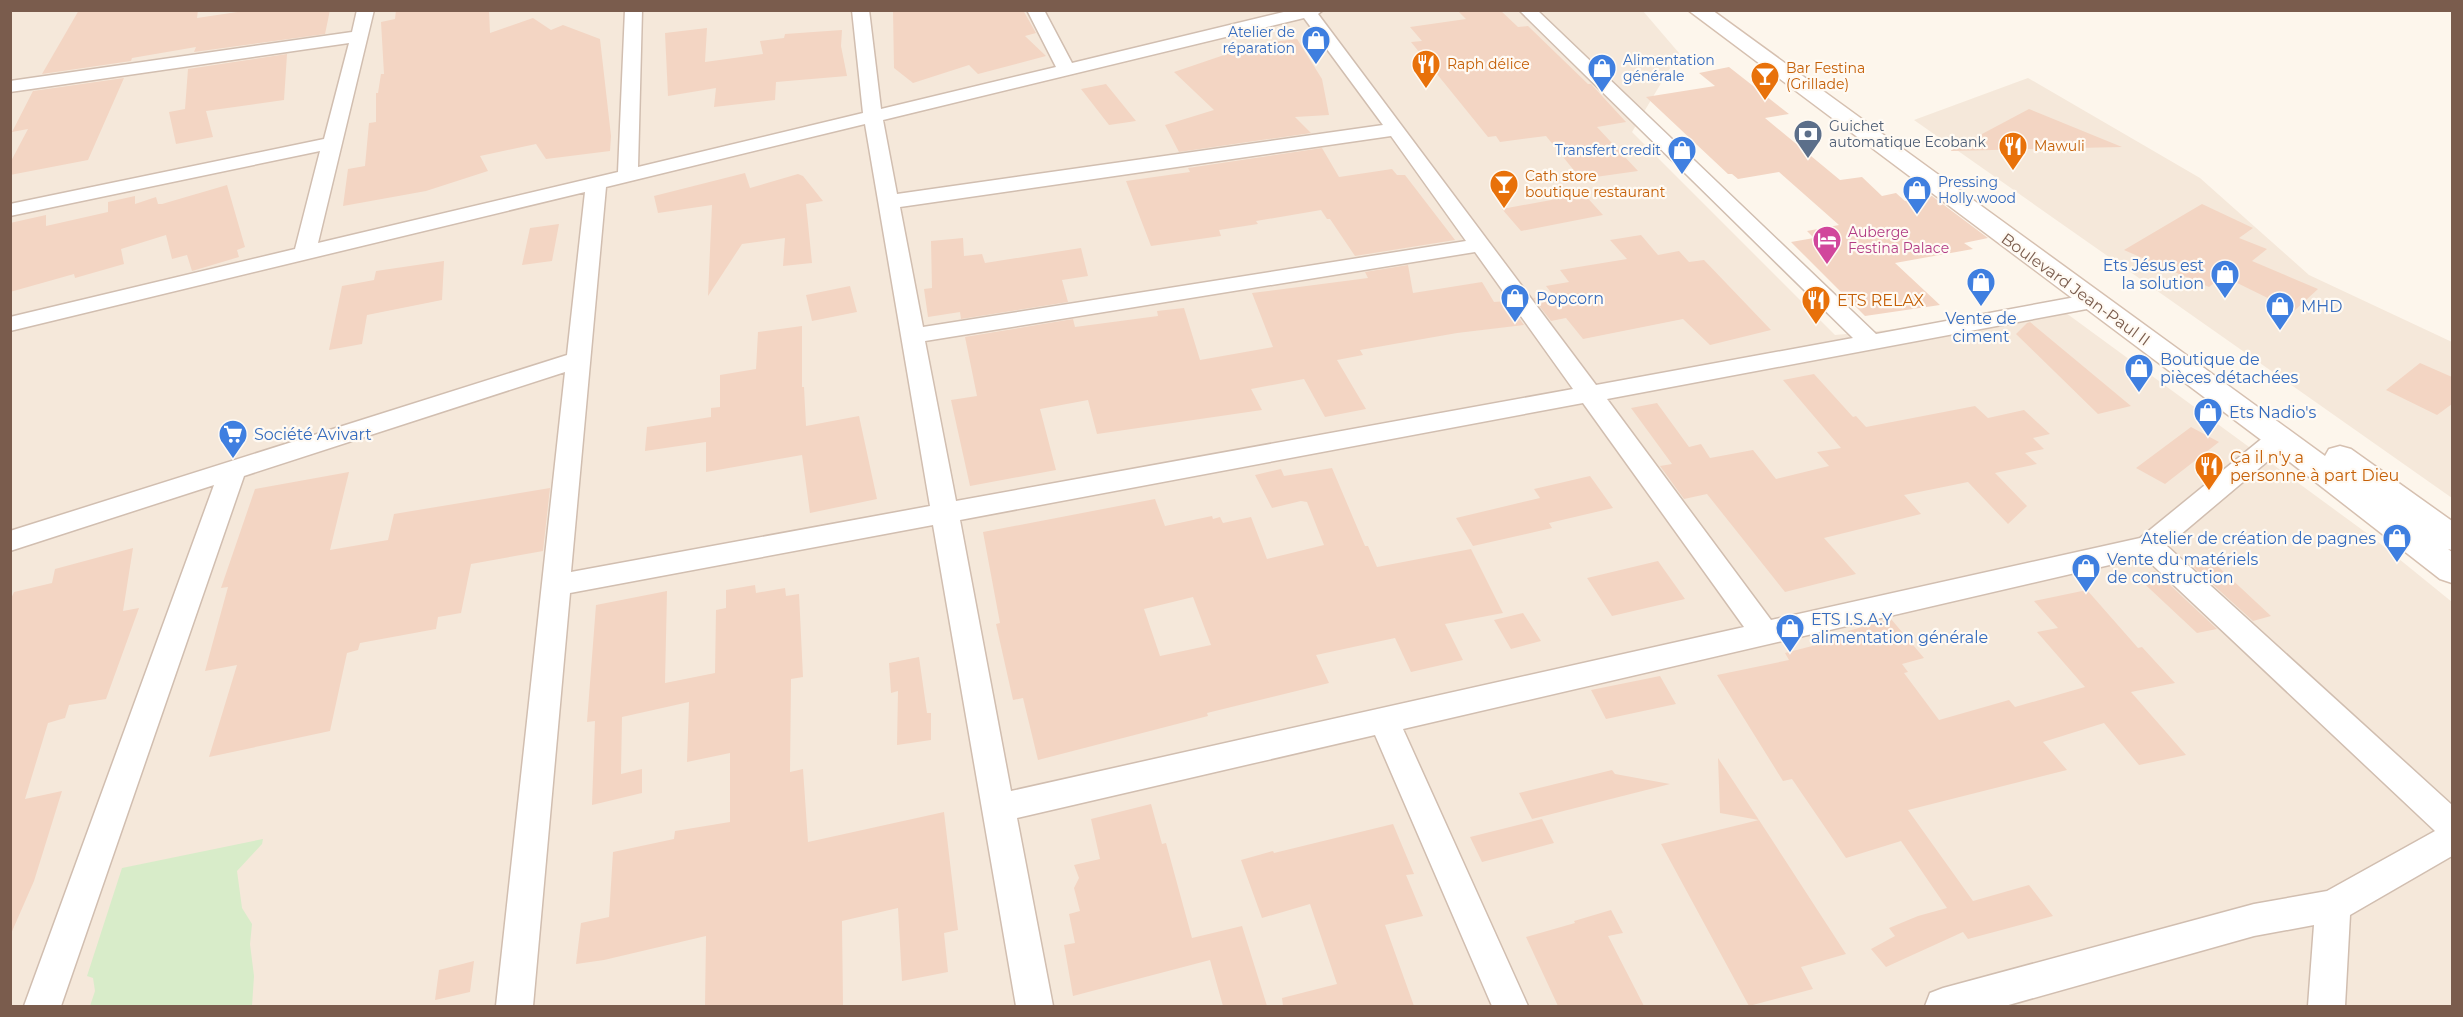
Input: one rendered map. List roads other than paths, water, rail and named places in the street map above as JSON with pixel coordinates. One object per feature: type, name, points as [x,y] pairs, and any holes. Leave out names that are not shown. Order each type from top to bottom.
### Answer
[{"type":"main road","name":"Boulevard Jean-Paul II","points":[[1698,10],[2279,438],[2452,570]]},
{"type":"main road","name":"Boulevard Jean-Paul II","points":[[1720,10],[2452,538]]},
{"type":"street","points":[[304,255],[366,10]]},
{"type":"street","points":[[628,176],[634,10]]},
{"type":"street","points":[[860,10],[873,117],[1034,1006]]},
{"type":"street","points":[[1035,10],[1067,70]]},
{"type":"street","points":[[1527,10],[1872,343]]},
{"type":"street","points":[[10,324],[1311,11],[1765,634]]},
{"type":"street","points":[[13,92],[360,36]]},
{"type":"street","points":[[888,202],[1396,129]]},
{"type":"street","points":[[10,210],[332,143]]},
{"type":"street","points":[[514,1006],[596,184]]},
{"type":"street","points":[[912,336],[1481,245]]},
{"type":"street","points":[[556,585],[2092,301]]},
{"type":"street","points":[[10,541],[579,359]]},
{"type":"street","points":[[998,808],[2149,546],[2279,438]]},
{"type":"street","points":[[42,1006],[232,471]]},
{"type":"street","points":[[2149,546],[2452,826]]},
{"type":"street","points":[[1384,720],[1510,1006]]},
{"type":"street","points":[[1943,1006],[2254,920],[2333,906],[2452,839]]},
{"type":"street","points":[[2326,1006],[2333,906]]},
{"type":"place","name":"Atelier de réparation","points":[[1316,66]]},
{"type":"place","name":"Raph délice","points":[[1426,90]]},
{"type":"place","name":"Alimentation générale","points":[[1602,94]]},
{"type":"place","name":"Bar Festina (Grillade)","points":[[1765,102]]},
{"type":"place","name":"Guichet automatique Ecobank","points":[[1808,160]]},
{"type":"place","name":"Mawuli","points":[[2013,172]]},
{"type":"place","name":"Transfert credit","points":[[1682,176]]},
{"type":"place","name":"Cath store boutique restaurant","points":[[1504,210]]},
{"type":"place","name":"Pressing Holly wood","points":[[1917,216]]},
{"type":"place","name":"Auberge Festina Palace","points":[[1827,266]]},
{"type":"place","name":"Ets Jésus est la solution","points":[[2225,300]]},
{"type":"place","name":"Vente de ciment","points":[[1981,308]]},
{"type":"place","name":"Popcorn","points":[[1515,324]]},
{"type":"place","name":"ETS RELAX","points":[[1816,326]]},
{"type":"place","name":"MHD","points":[[2280,332]]},
{"type":"place","name":"Boutique de pièces détachées","points":[[2139,394]]},
{"type":"place","name":"Ets Nadio's","points":[[2208,438]]},
{"type":"place","name":"Société Avivart","points":[[233,460]]},
{"type":"place","name":"Ça il n'y a personne à part Dieu","points":[[2209,492]]},
{"type":"place","name":"Atelier de création de pagnes","points":[[2397,564]]},
{"type":"place","name":"Vente du matériels de construction","points":[[2086,594]]},
{"type":"place","name":"ETS I.S.A.Y alimentation générale","points":[[1790,654]]}]
